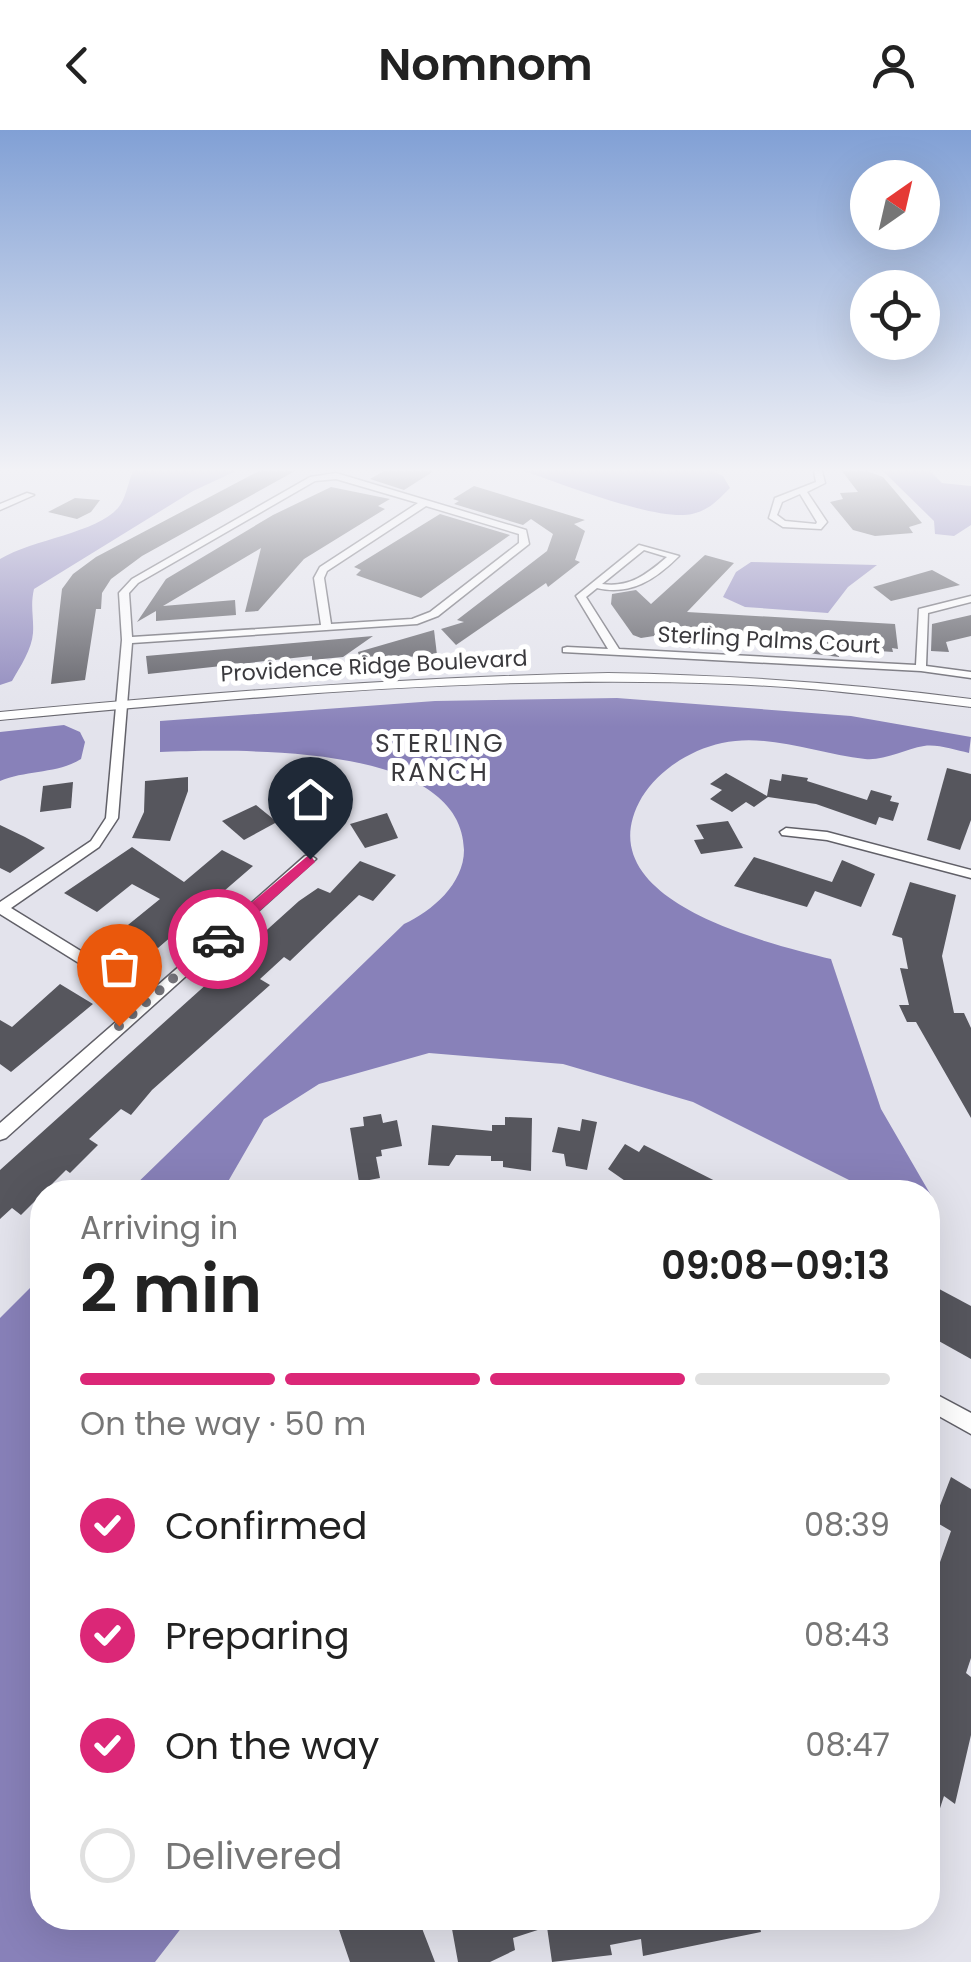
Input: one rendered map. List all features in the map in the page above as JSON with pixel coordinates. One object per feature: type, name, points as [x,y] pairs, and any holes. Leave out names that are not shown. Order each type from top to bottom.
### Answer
[{"type":"street","points":[[148,1000],[0,908],[95,844],[112,818],[118,705],[127,640],[124,593],[135,580],[176,556]]},
{"type":"street","points":[[326,625],[319,578],[323,569],[342,556]]},
{"type":"street","points":[[127,640],[413,622],[434,614],[508,556]]},
{"type":"street","name":"Sterling Palms Court","points":[[595,585],[630,556]]},
{"type":"street","name":"Sterling Palms Court","points":[[595,585],[608,590],[641,585],[673,556]]},
{"type":"street","points":[[595,585],[581,596],[615,652]]},
{"type":"street","name":"Sterling Palms Court","points":[[921,668],[923,611],[971,598]]},
{"type":"street","name":"Sterling Palms Court","points":[[566,650],[921,668],[971,675]]},
{"type":"street","name":"Providence Ridge Boulevard","points":[[0,716],[270,691],[527,680],[844,688],[971,704]]},
{"type":"street","name":"Providence Ridge Boulevard","points":[[751,684],[971,716]]},
{"type":"street","points":[[786,832],[827,836],[971,874]]},
{"type":"street","points":[[0,1133],[310,859]]},
{"type":"street","points":[[940,1407],[971,1424]]},
{"type":"shaded area","points":[[87,556],[34,589],[30,645],[12,681],[0,685],[0,559]]},
{"type":"shaded area","points":[[751,562],[877,565],[848,587],[828,613],[745,607],[723,597],[736,572]]},
{"type":"shaded area","points":[[617,698],[851,716],[971,737],[969,753],[929,746],[872,759],[758,741],[710,746],[676,762],[657,778],[642,797],[630,833],[637,864],[659,889],[690,911],[727,928],[831,959],[881,1109],[922,1180],[849,1180],[693,1102],[563,1064],[429,1053],[319,1084],[264,1119],[229,1180],[140,1180],[404,924],[444,895],[459,874],[464,850],[453,814],[426,788],[386,770],[288,753],[160,752],[160,721],[435,701]]},
{"type":"shaded area","points":[[64,725],[80,732],[85,742],[81,759],[0,781],[0,732]]},
{"type":"shaded area","points":[[30,1288],[30,1930],[180,1930],[155,1962],[0,1962],[0,1318]]},
{"type":"building","points":[[141,556],[111,579],[102,593],[85,680],[51,684],[62,589],[73,574],[96,557]]},
{"type":"building","points":[[204,556],[247,556],[163,606],[235,600],[236,615],[156,621],[156,611],[137,622],[166,579]]},
{"type":"building","points":[[259,556],[308,556],[258,611],[245,612]]},
{"type":"building","points":[[371,556],[480,556],[421,598],[356,575],[361,570],[354,567]]},
{"type":"building","points":[[540,556],[576,556],[580,562],[456,645],[441,629],[464,622],[457,620]]},
{"type":"building","points":[[703,556],[710,556],[734,563],[687,612],[895,624],[898,649],[892,648],[893,652],[838,648],[839,657],[808,653],[804,639],[713,634],[713,648],[682,647],[680,632],[641,638],[633,635],[611,604],[612,594],[636,590],[651,604]]},
{"type":"building","points":[[932,570],[960,585],[891,601],[873,587]]},
{"type":"building","points":[[971,615],[971,636],[946,642],[949,652],[931,651],[932,624]]},
{"type":"building","points":[[434,630],[437,655],[360,660],[358,652]]},
{"type":"building","points":[[373,636],[343,657],[312,660],[312,656],[148,674],[146,656]]},
{"type":"building","points":[[947,768],[971,774],[971,820],[960,850],[927,840]]},
{"type":"building","points":[[726,773],[767,796],[770,779],[781,781],[782,774],[808,778],[807,781],[867,800],[871,790],[892,796],[890,801],[899,803],[893,821],[879,817],[876,825],[816,804],[768,797],[754,807],[746,802],[732,812],[710,799],[722,790],[710,784]]},
{"type":"building","points":[[188,777],[188,791],[170,841],[132,838],[144,812],[145,781]]},
{"type":"building","points":[[73,782],[71,808],[40,812],[43,786]]},
{"type":"building","points":[[297,786],[341,788],[335,816],[290,812]]},
{"type":"building","points":[[256,805],[277,822],[244,840],[222,821]]},
{"type":"building","points":[[387,813],[398,838],[365,848],[350,824]]},
{"type":"building","points":[[728,821],[743,848],[701,854],[694,840],[704,839],[696,825]]},
{"type":"building","points":[[0,825],[45,848],[10,873],[0,868]]},
{"type":"building","points":[[132,847],[184,882],[222,850],[253,866],[158,948],[123,929],[160,899],[132,884],[97,912],[64,893]]},
{"type":"building","points":[[754,857],[832,882],[842,860],[875,874],[861,907],[815,891],[807,907],[734,886]]},
{"type":"building","points":[[360,861],[396,875],[373,901],[359,895],[290,961],[284,957],[260,979],[270,985],[152,1090],[131,1115],[121,1109],[89,1139],[98,1145],[70,1173],[66,1170],[56,1180],[30,1180],[30,1206],[21,1215],[12,1208],[0,1219],[0,1170],[299,901],[318,888],[330,893]]},
{"type":"building","points":[[910,882],[956,895],[942,956],[954,1013],[964,1013],[971,1028],[971,1118],[916,1022],[907,1022],[899,1005],[909,1005],[900,968],[908,969],[902,938],[892,935]]},
{"type":"building","points":[[60,984],[93,1004],[11,1072],[0,1064],[0,1020],[12,1027]]},
{"type":"building","points":[[381,1114],[383,1123],[397,1120],[402,1146],[381,1150],[382,1156],[376,1157],[380,1178],[370,1180],[359,1180],[350,1128],[364,1126],[363,1117]]},
{"type":"building","points":[[505,1117],[532,1118],[531,1171],[503,1167],[503,1161],[491,1161],[491,1156],[456,1155],[449,1166],[428,1165],[432,1125],[492,1131],[492,1125],[505,1125]]},
{"type":"building","points":[[582,1119],[597,1122],[587,1170],[566,1166],[564,1154],[552,1152],[558,1127],[580,1131]]},
{"type":"building","points":[[625,1144],[639,1152],[644,1145],[713,1180],[624,1180],[608,1169]]},
{"type":"building","points":[[940,1289],[971,1306],[971,1359],[940,1342]]},
{"type":"building","points":[[951,1477],[971,1489],[971,1658],[966,1673],[971,1677],[971,1735],[955,1804],[944,1796],[940,1808],[940,1562],[951,1531],[940,1525],[940,1505]]},
{"type":"building","points":[[339,1930],[423,1930],[435,1962],[350,1962]]},
{"type":"building","points":[[452,1930],[538,1930],[513,1938],[515,1950],[490,1962],[458,1962]]},
{"type":"building","points":[[547,1930],[761,1932],[643,1956],[641,1939],[610,1945],[612,1955],[552,1962]]},
{"type":"way so far","points":[[119,1026],[218,939]]},
{"type":"district","name":"STERLING RANCH","points":[[440,758]]},
{"type":"route","points":[[218,939],[310,859]]}]
